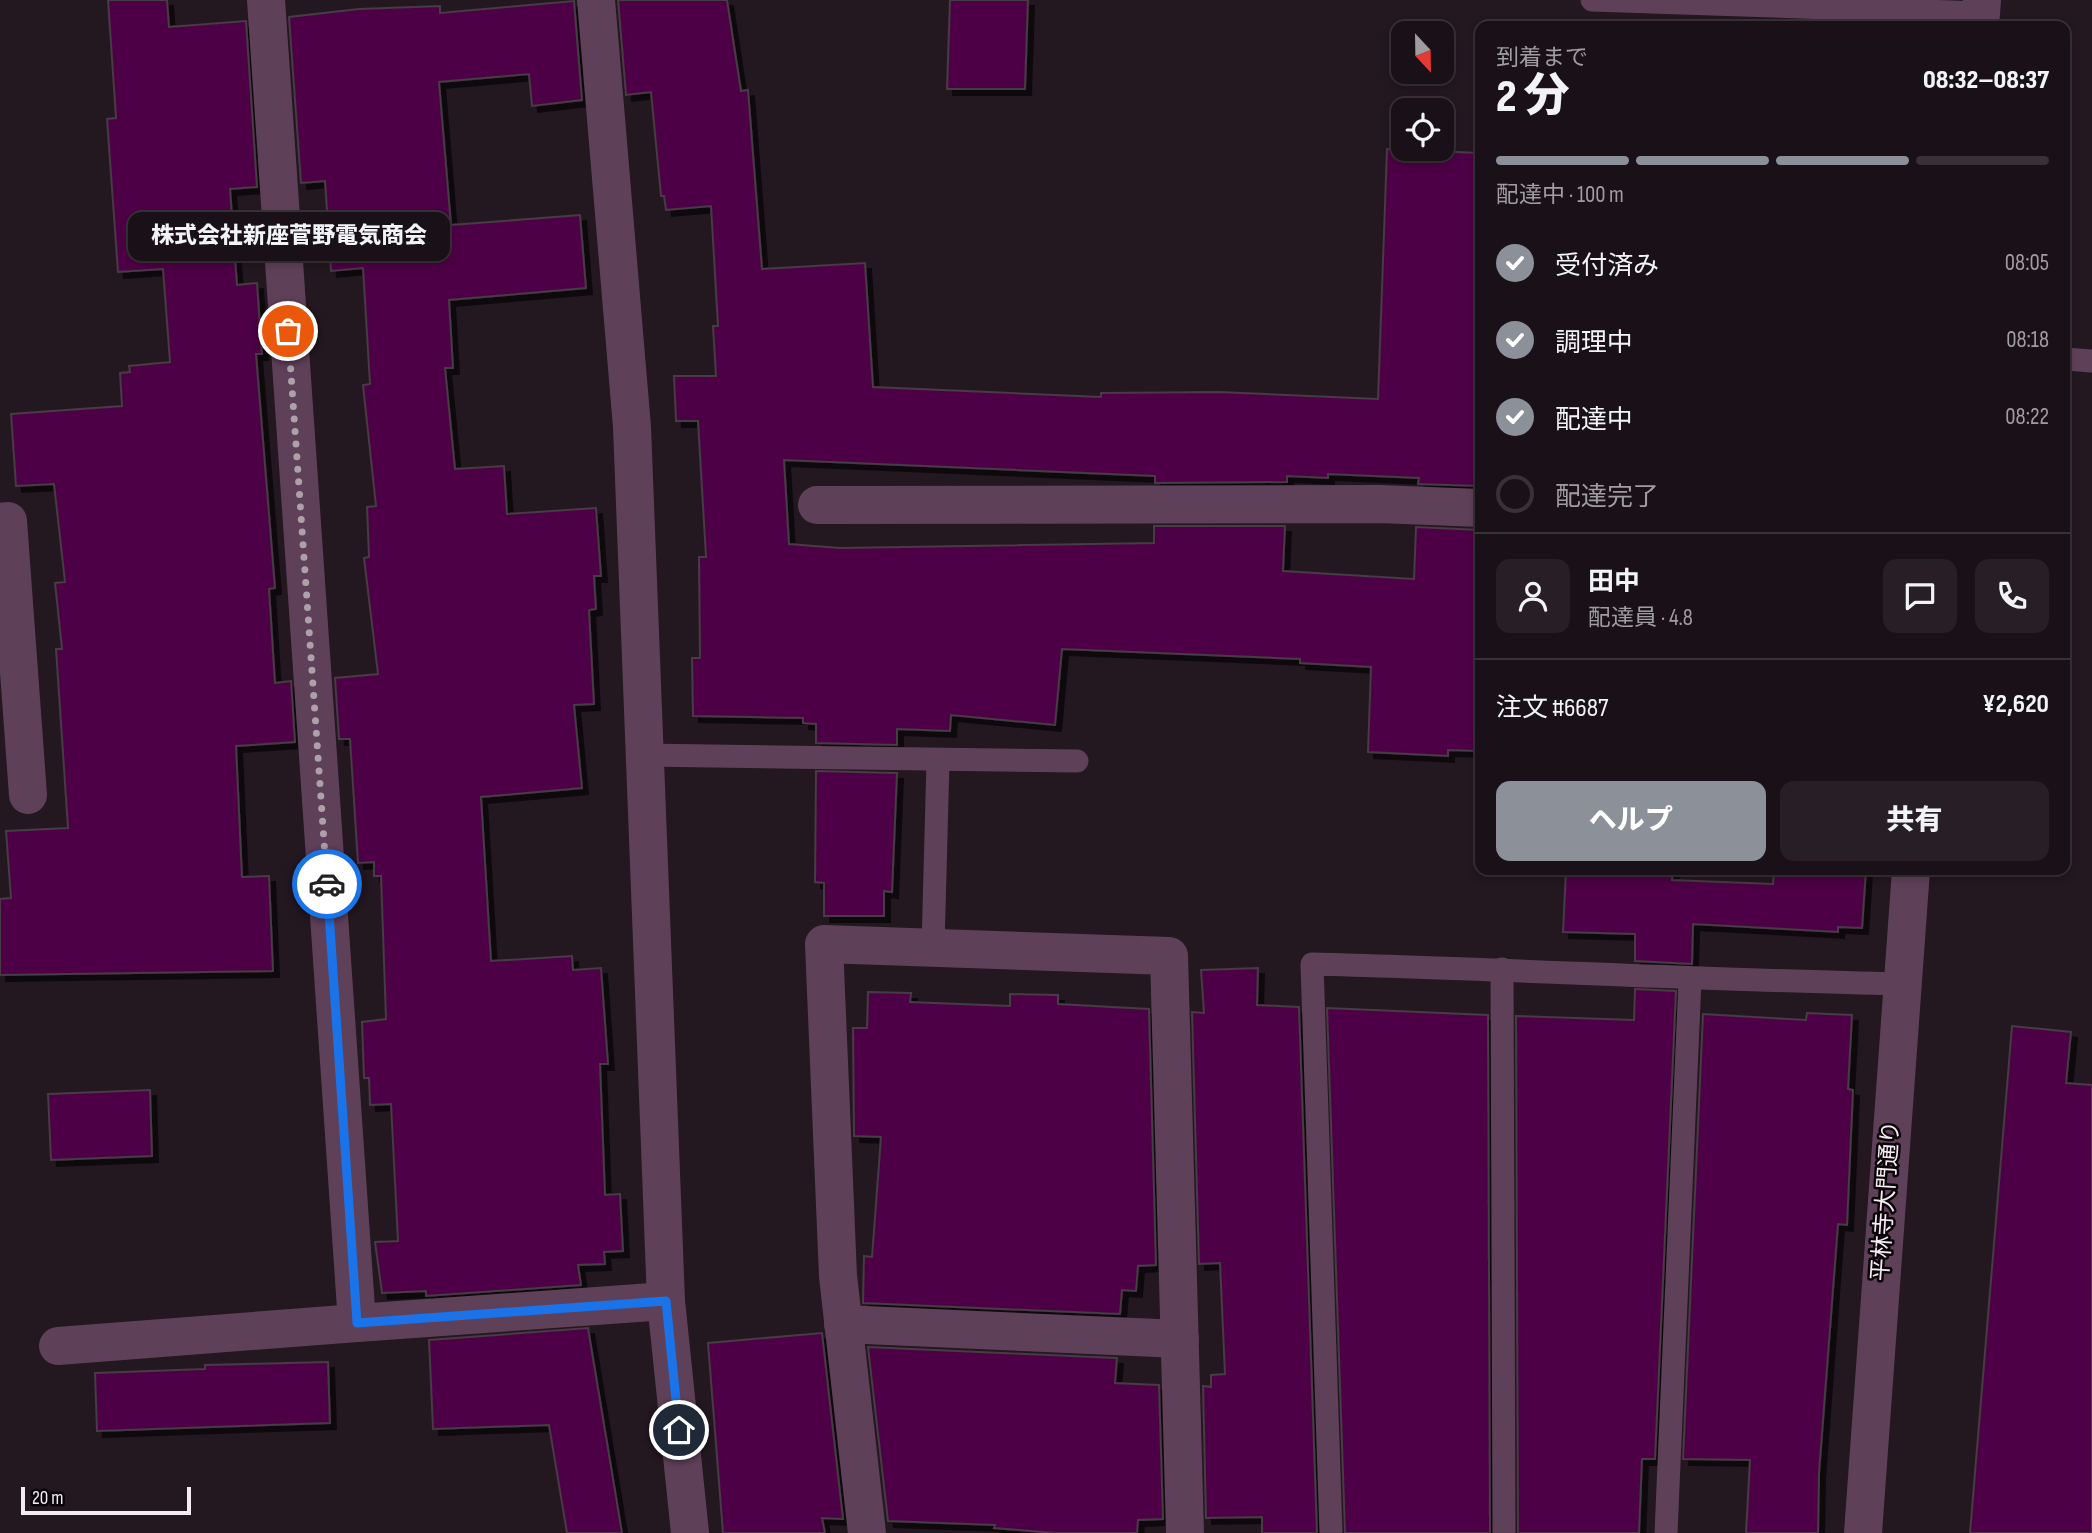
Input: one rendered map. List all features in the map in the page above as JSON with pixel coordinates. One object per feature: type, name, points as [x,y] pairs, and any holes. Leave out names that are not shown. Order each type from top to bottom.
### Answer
[{"type":"street","points":[[266,0],[357,1323]]},
{"type":"street","points":[[596,0],[632,427],[666,1301],[690,1533]]},
{"type":"street","points":[[817,505],[1379,504],[1475,508]]},
{"type":"street","points":[[0,522],[8,521],[28,795]]},
{"type":"street","name":"平林寺大門通り","points":[[1863,1533],[1911,875]]},
{"type":"street","points":[[867,1533],[838,1276],[824,944],[1168,956],[1185,1533]]},
{"type":"street","points":[[58,1346],[666,1301]]},
{"type":"street","points":[[843,1324],[1180,1339]]},
{"type":"lane","points":[[1592,0],[1981,13]]},
{"type":"lane","points":[[2070,359],[2092,361]]},
{"type":"lane","points":[[643,755],[1077,761]]},
{"type":"lane","points":[[933,947],[938,761]]},
{"type":"lane","points":[[1331,1533],[1312,964],[1502,969],[1690,980],[1901,984]]},
{"type":"lane","points":[[1502,969],[1504,1533]]},
{"type":"lane","points":[[1666,1533],[1690,980]]},
{"type":"building","points":[[108,0],[167,0],[169,27],[246,21],[257,187],[230,189],[237,285],[257,283],[262,354],[256,354],[275,588],[269,589],[275,683],[291,681],[295,742],[236,746],[242,877],[269,876],[273,971],[0,975],[0,899],[11,898],[6,831],[68,828],[56,649],[62,649],[55,583],[65,582],[54,484],[16,486],[11,414],[122,406],[120,373],[130,372],[129,366],[170,362],[163,269],[118,272],[107,119],[116,118]]},
{"type":"building","points":[[618,0],[727,0],[741,91],[748,90],[762,269],[865,263],[873,387],[1101,397],[1101,393],[1219,392],[1378,399],[1387,149],[1391,149],[1391,161],[1454,161],[1454,152],[1475,153],[1475,486],[1418,484],[1419,478],[1328,474],[1328,478],[1287,476],[1287,482],[1155,483],[1155,476],[784,460],[789,544],[840,548],[1154,543],[1154,526],[1285,526],[1283,571],[1414,579],[1416,527],[1475,530],[1475,751],[1448,750],[1448,756],[1368,752],[1371,667],[1300,663],[1300,659],[1062,649],[1055,725],[951,715],[950,731],[897,729],[897,745],[816,743],[816,724],[803,723],[803,718],[693,716],[692,658],[700,658],[699,557],[706,557],[698,421],[676,421],[674,376],[716,376],[713,326],[718,326],[711,206],[666,210],[664,196],[661,196],[651,92],[626,95]]},
{"type":"building","points":[[950,0],[1028,0],[1025,89],[947,89]]},
{"type":"building","points":[[574,1],[582,100],[532,106],[529,74],[439,82],[451,225],[580,215],[586,288],[449,300],[453,368],[445,368],[455,469],[504,466],[507,514],[596,508],[601,576],[594,576],[596,609],[589,610],[594,704],[574,705],[582,788],[481,797],[491,961],[572,956],[573,970],[601,968],[608,1064],[600,1064],[605,1195],[620,1194],[623,1251],[604,1252],[605,1264],[578,1265],[581,1285],[426,1296],[426,1291],[382,1293],[375,1242],[398,1241],[391,1104],[370,1105],[369,1078],[364,1078],[362,1022],[386,1019],[381,876],[374,876],[374,862],[358,863],[350,739],[339,739],[335,678],[378,674],[364,558],[369,557],[367,507],[376,506],[363,385],[370,384],[363,268],[331,271],[325,181],[301,183],[289,17],[359,9],[440,6],[440,13]]},
{"type":"building","points":[[816,771],[897,773],[892,892],[884,891],[884,916],[824,916],[824,883],[815,882]]},
{"type":"building","points":[[1566,875],[1672,875],[1672,880],[1773,884],[1774,875],[1866,875],[1862,928],[1838,927],[1838,932],[1693,924],[1692,964],[1635,961],[1635,934],[1563,932]]},
{"type":"building","points":[[1258,968],[1257,1005],[1299,1007],[1317,1533],[1262,1533],[1262,1517],[1206,1518],[1203,1386],[1211,1387],[1211,1375],[1225,1374],[1220,1263],[1199,1264],[1192,1012],[1204,1013],[1201,970]]},
{"type":"building","points":[[1635,989],[1676,991],[1655,1459],[1642,1459],[1639,1533],[1518,1533],[1516,1016],[1634,1020]]},
{"type":"building","points":[[868,992],[911,993],[910,1002],[1010,1006],[1010,994],[1058,995],[1058,1004],[1149,1009],[1156,1265],[1138,1266],[1136,1291],[1122,1290],[1120,1314],[863,1303],[864,1256],[872,1257],[881,1137],[854,1136],[853,1028],[867,1028]]},
{"type":"building","points":[[1327,1008],[1488,1015],[1490,1533],[1345,1533]]},
{"type":"building","points":[[1807,1013],[1852,1015],[1848,1089],[1853,1090],[1847,1225],[1838,1224],[1819,1473],[1818,1533],[1746,1533],[1750,1460],[1683,1459],[1703,1014],[1806,1020]]},
{"type":"building","points":[[2012,1026],[2071,1032],[2066,1083],[2092,1085],[2092,1533],[1970,1533]]},
{"type":"building","points":[[150,1090],[152,1156],[51,1160],[48,1094]]},
{"type":"building","points":[[588,1328],[622,1533],[567,1533],[549,1425],[433,1429],[429,1340]]},
{"type":"building","points":[[822,1333],[843,1519],[822,1518],[825,1533],[723,1533],[708,1343]]},
{"type":"building","points":[[868,1347],[1117,1358],[1115,1383],[1159,1385],[1163,1519],[1138,1520],[1137,1533],[1054,1533],[994,1528],[995,1525],[888,1521]]},
{"type":"building","points":[[328,1362],[330,1423],[97,1431],[95,1373],[205,1369],[205,1365]]},
{"type":"way so far","points":[[288,331],[327,884]]},
{"type":"place","name":"株式会社新座菅野電気商会","points":[[288,331]]},
{"type":"route","points":[[327,884],[357,1323],[666,1301],[679,1430]]}]
